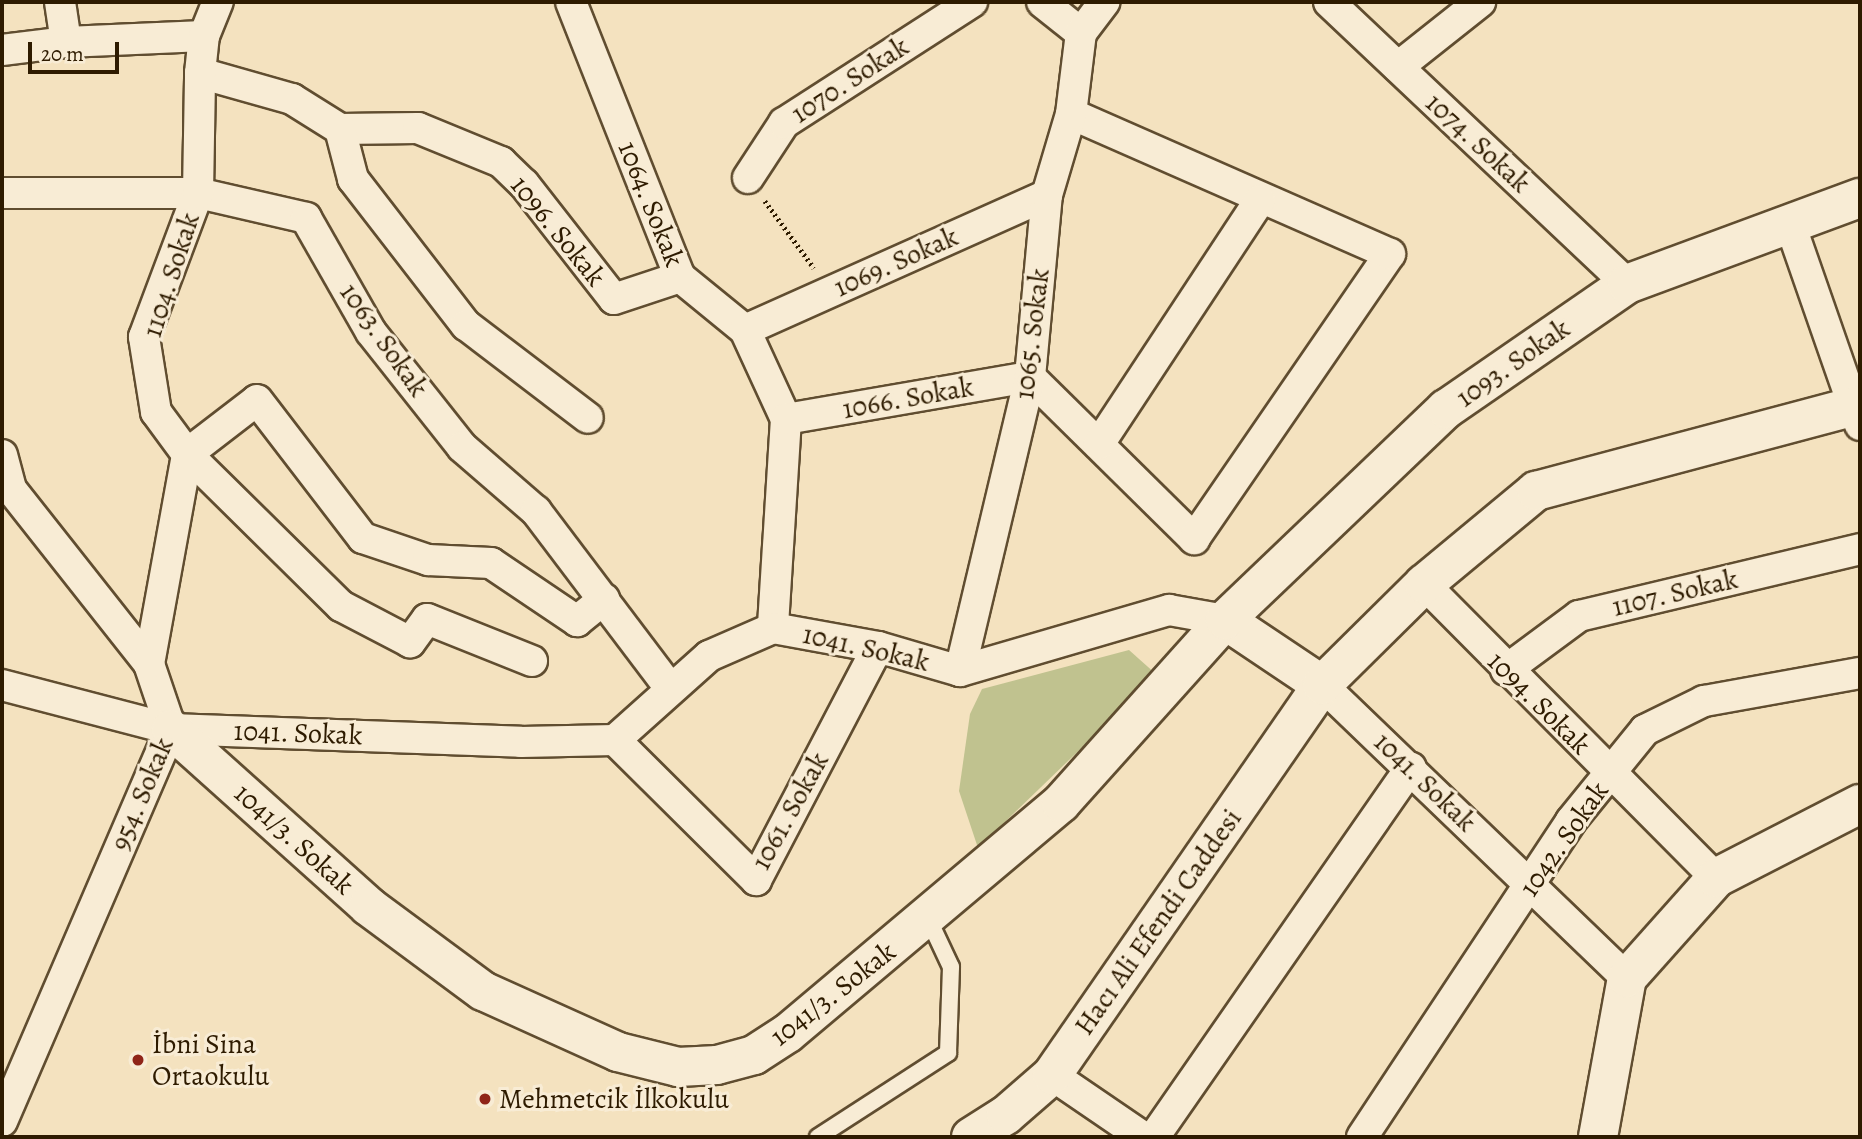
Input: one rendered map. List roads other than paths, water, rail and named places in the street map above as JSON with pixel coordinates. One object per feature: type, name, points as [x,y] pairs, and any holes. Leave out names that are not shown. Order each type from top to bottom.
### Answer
[{"type":"street","points":[[60,2],[66,42]]},
{"type":"street","name":"1104. Sokak","points":[[218,2],[204,36],[200,73],[198,193],[144,337],[156,412],[187,454],[341,606],[410,642],[427,619],[532,661]]},
{"type":"street","name":"1064. Sokak","points":[[571,2],[680,277],[744,330],[786,419],[773,628]]},
{"type":"street","name":"1070. Sokak","points":[[748,178],[784,123],[972,2]]},
{"type":"street","points":[[1042,2],[1081,33]]},
{"type":"street","name":"1065. Sokak","points":[[960,671],[1030,377],[1047,195],[1071,114],[1081,33],[1104,2]]},
{"type":"street","name":"1074. Sokak","points":[[1329,2],[1627,284]]},
{"type":"street","points":[[1398,67],[1479,2]]},
{"type":"street","points":[[2,50],[66,42],[204,36]]},
{"type":"street","points":[[200,73],[292,99],[340,129],[353,179],[466,325],[588,418]]},
{"type":"street","points":[[1030,377],[1194,539],[1390,254],[1260,200],[1071,114]]},
{"type":"street","name":"1096. Sokak","points":[[340,129],[418,128],[501,162],[524,184],[614,299],[680,277]]},
{"type":"street","name":"1063. Sokak","points":[[2,193],[198,193],[306,218],[371,332],[462,447],[536,512],[670,688]]},
{"type":"street","name":"1069. Sokak","points":[[744,330],[1047,195]]},
{"type":"street","name":"1093. Sokak","points":[[1225,620],[1446,409],[1627,284],[1790,221],[1860,198]]},
{"type":"street","points":[[1099,444],[1260,200]]},
{"type":"street","points":[[1322,685],[1424,584],[1536,491],[1858,413],[1790,221]]},
{"type":"street","name":"1066. Sokak","points":[[786,419],[1030,377]]},
{"type":"street","points":[[149,664],[187,454],[257,400],[363,538],[428,560],[491,563],[576,621],[604,599]]},
{"type":"street","name":"954. Sokak","points":[[2,456],[6,488],[149,664],[171,729],[2,1121]]},
{"type":"street","name":"1107. Sokak","points":[[1506,670],[1579,616],[1860,549]]},
{"type":"street","name":"1094. Sokak","points":[[1424,584],[1506,670],[1716,878]]},
{"type":"street","name":"1041. Sokak","points":[[2,685],[171,729],[521,742],[615,740],[670,688],[709,656],[773,628],[878,647],[960,671],[1169,610],[1225,620],[1322,685],[1411,767],[1627,978]]},
{"type":"street","name":"1041/3. Sokak","points":[[171,729],[368,906],[483,991],[618,1052],[678,1067],[718,1065],[754,1055],[788,1033],[928,918],[1061,803],[1225,620]]},
{"type":"street","name":"1061. Sokak","points":[[615,740],[756,880],[878,647]]},
{"type":"street","name":"1042. Sokak","points":[[1362,1137],[1532,885],[1571,821],[1645,730],[1704,701],[1860,673]]},
{"type":"street","name":"Hacı Ali Efendi Caddesi","points":[[971,1137],[1006,1115],[1052,1075],[1322,685]]},
{"type":"street","points":[[1154,1137],[1411,767]]},
{"type":"street","points":[[1598,1137],[1627,978],[1716,878],[1860,804]]},
{"type":"street","points":[[1052,1075],[1143,1137]]},
{"type":"lane","points":[[818,1137],[948,1053],[951,967],[928,918]]},
{"type":"place","name":"İbni Sina Ortaokulu","points":[[138,1060]]},
{"type":"place","name":"Mehmetcik İlkokulu","points":[[485,1099]]}]
